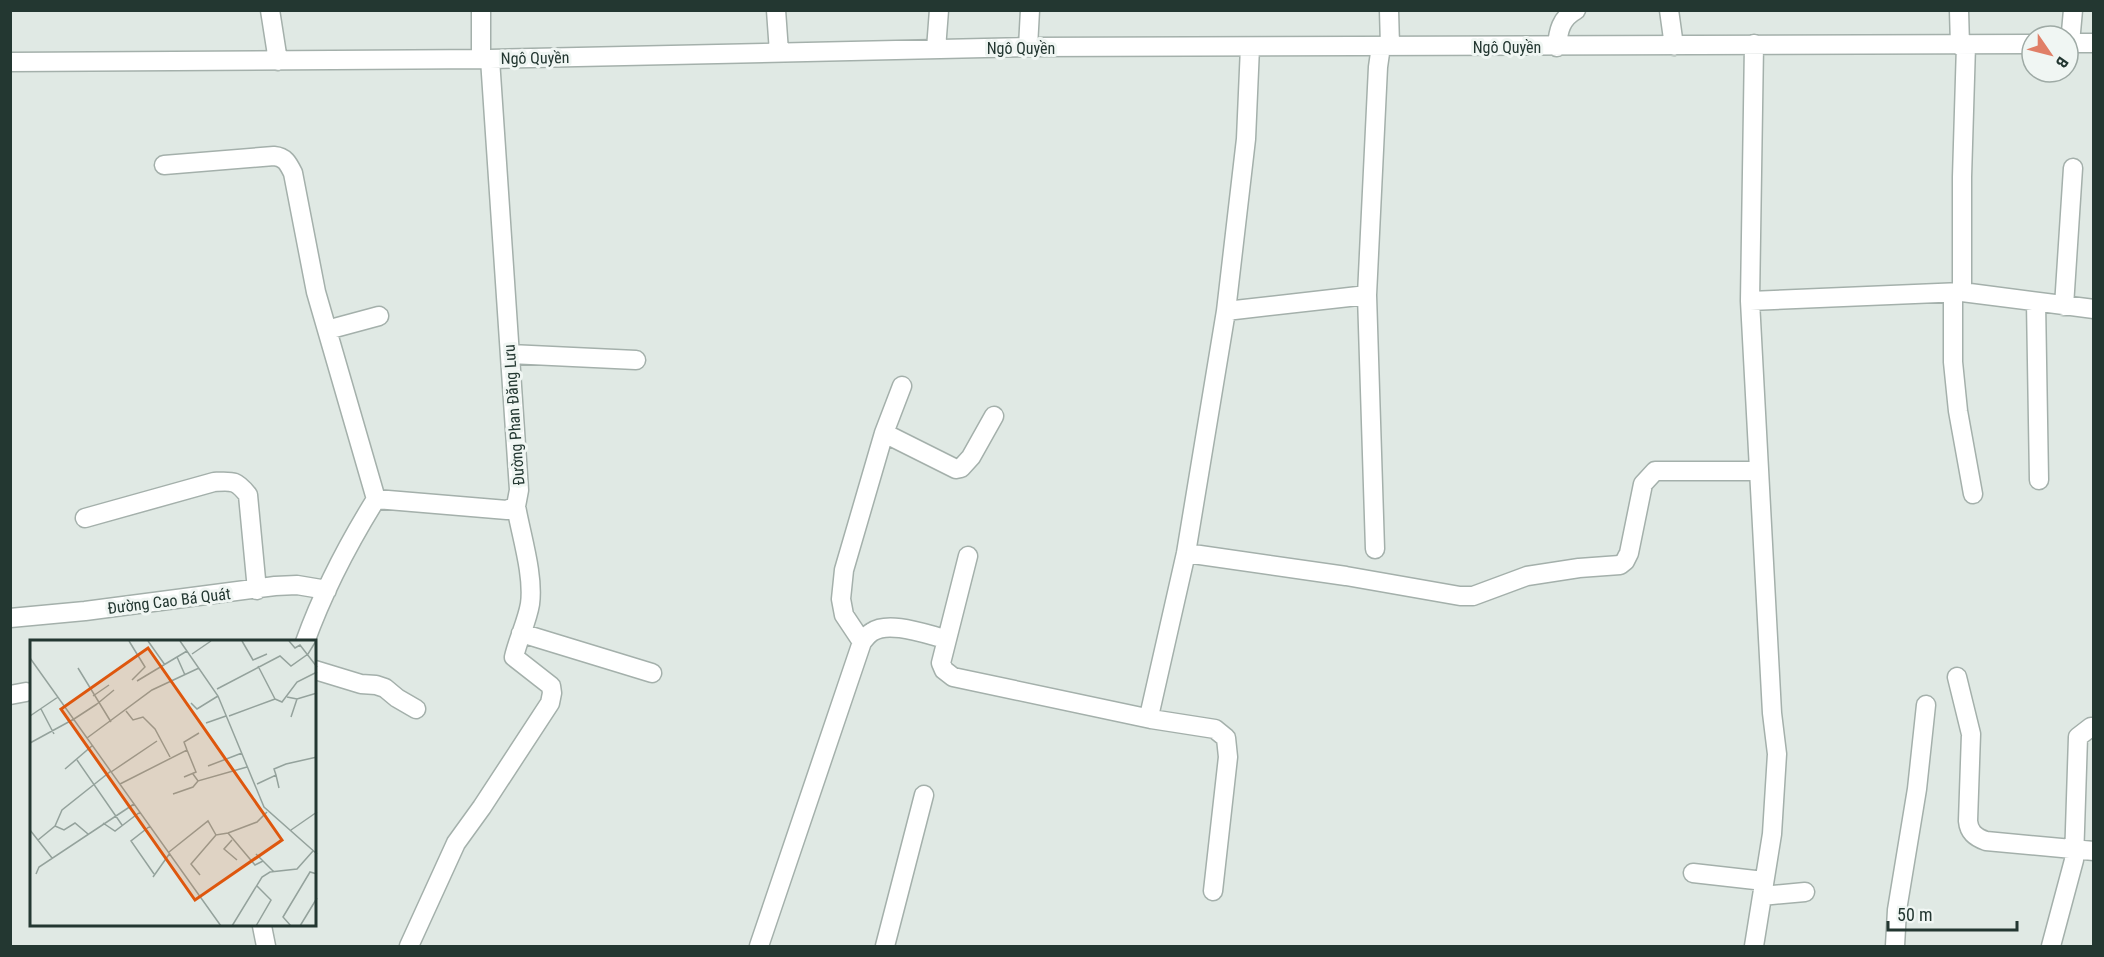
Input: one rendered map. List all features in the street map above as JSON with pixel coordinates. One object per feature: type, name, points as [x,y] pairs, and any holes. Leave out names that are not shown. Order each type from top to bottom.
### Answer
[{"type":"street","points":[[270,10],[278,61]]},
{"type":"street","name":"Đường Phan Đăng Lưu","points":[[375,499],[507,510],[516,506],[519,490],[510,354],[481,10]]},
{"type":"street","points":[[776,10],[779,52]]},
{"type":"street","points":[[936,49],[939,10]]},
{"type":"street","points":[[1028,47],[1030,10]]},
{"type":"street","points":[[1375,549],[1367,295],[1378,67],[1386,46],[1389,10]]},
{"type":"street","points":[[1557,46],[1560,26],[1576,10]]},
{"type":"street","points":[[1670,10],[1674,46]]},
{"type":"street","points":[[1959,10],[1963,45],[1962,166],[1953,362],[1958,411],[1973,494]]},
{"type":"street","points":[[1754,44],[1750,301],[1772,713],[1777,754],[1772,834],[1754,946]]},
{"type":"street","name":"Ngô Quyền","points":[[10,62],[485,59],[1028,47],[2020,44]]},
{"type":"street","points":[[1150,719],[1186,553],[1226,311],[1246,139],[1250,47]]},
{"type":"street","points":[[164,165],[281,156],[287,161],[293,173],[316,292],[375,499],[327,590],[306,640]]},
{"type":"street","points":[[2064,306],[2073,168]]},
{"type":"street","points":[[1750,301],[1957,292],[2094,309]]},
{"type":"street","points":[[1226,311],[1367,295]]},
{"type":"street","points":[[2036,302],[2039,480]]},
{"type":"street","points":[[327,330],[379,316]]},
{"type":"street","points":[[510,354],[636,360]]},
{"type":"street","points":[[862,642],[843,615],[841,599],[844,570],[902,386]]},
{"type":"street","points":[[885,434],[956,469],[961,468],[971,457],[994,416]]},
{"type":"street","points":[[1186,553],[1346,576],[1460,596],[1473,596],[1527,576],[1579,568],[1620,565],[1629,553],[1643,484],[1654,471],[1758,471]]},
{"type":"street","points":[[85,518],[214,482],[233,481],[239,484],[248,495],[256,590]]},
{"type":"street","points":[[409,946],[456,843],[550,703],[551,686],[514,657],[530,600],[529,575],[516,506]]},
{"type":"street","points":[[968,555],[941,663],[944,670],[953,677],[1150,719],[1215,729],[1226,738],[1228,757],[1214,891]]},
{"type":"street","name":"Đường Cao Bá Quát","points":[[10,618],[297,585],[327,590]]},
{"type":"street","points":[[759,946],[862,642],[872,632],[882,627],[946,639]]},
{"type":"street","points":[[521,633],[652,673]]},
{"type":"street","points":[[316,670],[361,684],[376,684],[416,709]]},
{"type":"street","points":[[1957,677],[1971,734],[1968,821],[1973,834],[1986,841],[2074,851],[2094,851]]},
{"type":"street","points":[[1894,946],[1897,910],[1917,789],[1926,705]]},
{"type":"street","points":[[2051,946],[2074,860],[2078,737],[2091,727]]},
{"type":"street","points":[[885,946],[924,795]]},
{"type":"street","points":[[1693,873],[1763,889],[1805,892]]},
{"type":"street","points":[[262,927],[267,946]]}]
